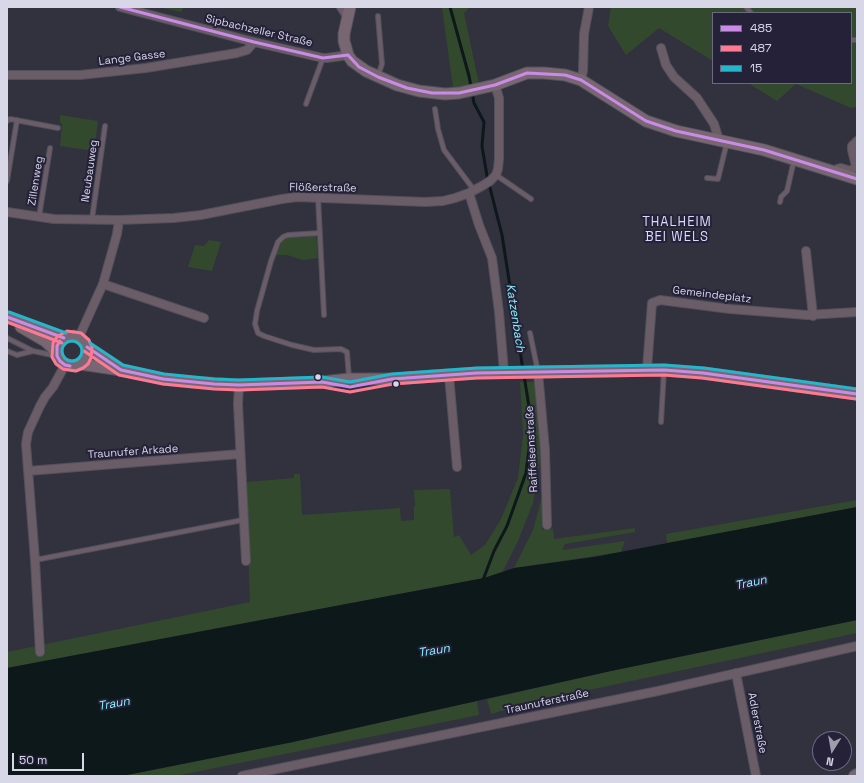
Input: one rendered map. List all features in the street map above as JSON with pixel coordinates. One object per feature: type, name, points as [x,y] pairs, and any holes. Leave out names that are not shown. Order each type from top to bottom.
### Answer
[{"type":"main road","points":[[346,10],[344,41],[348,55],[359,66],[378,77],[397,85],[438,94],[459,93],[495,85],[520,75],[534,72],[565,75],[581,80],[646,121],[676,131],[764,150],[857,179]]},
{"type":"main road","points":[[7,318],[64,338]]},
{"type":"main road","points":[[7,318],[45,341],[57,354],[60,361],[65,365],[70,366],[80,364],[170,379],[239,384],[322,382],[349,379],[392,379],[504,372],[647,369],[703,373],[857,394]]},
{"type":"main road","points":[[57,354],[57,346],[64,338],[69,336],[79,337],[87,347],[121,370]]},
{"type":"main road","points":[[80,364],[86,357],[87,347]]},
{"type":"main road","points":[[322,382],[350,386],[392,379]]},
{"type":"street","name":"Sipbachzeller Straße","points":[[120,7],[254,42],[323,58],[348,55]]},
{"type":"street","points":[[581,80],[583,71],[584,34],[589,7]]},
{"type":"street","name":"Lange Gasse","points":[[7,75],[80,75],[146,68],[237,53],[247,50],[254,42]]},
{"type":"street","points":[[661,48],[666,65],[674,77],[697,98],[723,141]]},
{"type":"street","points":[[491,180],[499,159],[499,98],[495,85]]},
{"type":"street","points":[[836,172],[837,169],[841,168],[851,171],[856,166],[852,146],[857,141]]},
{"type":"street","name":"Flößerstraße","points":[[7,212],[39,217],[119,220],[181,217],[225,210],[282,198],[297,197],[425,202],[443,201],[472,192],[491,180]]},
{"type":"street","points":[[472,192],[479,225],[492,258],[499,312],[504,372]]},
{"type":"street","points":[[79,337],[103,284],[117,234],[119,220]]},
{"type":"street","points":[[806,251],[813,316]]},
{"type":"street","points":[[103,284],[204,318]]},
{"type":"street","name":"Gemeindeplatz","points":[[647,369],[652,303],[660,300],[730,309],[813,316],[857,312]]},
{"type":"street","points":[[40,652],[26,444],[28,432],[45,397],[53,387],[65,365]]},
{"type":"street","name":"Raiffeisenstraße","points":[[538,372],[545,450],[547,525]]},
{"type":"street","points":[[449,375],[456,467]]},
{"type":"street","points":[[239,384],[238,404],[246,561]]},
{"type":"street","name":"Traunufer Arkade","points":[[28,471],[240,454]]},
{"type":"street","name":"Traunuferstraße","points":[[242,776],[658,691],[857,646]]},
{"type":"street","name":"Adlerstraße","points":[[736,673],[756,776]]},
{"type":"lane","points":[[378,16],[382,64],[378,77]]},
{"type":"lane","points":[[306,104],[323,58]]},
{"type":"lane","points":[[435,109],[438,129],[444,150],[472,192]]},
{"type":"lane","points":[[7,121],[10,119],[18,120],[58,128]]},
{"type":"lane","points":[[7,181],[18,120]]},
{"type":"lane","name":"Neubauweg","points":[[92,219],[105,126]]},
{"type":"lane","points":[[707,178],[718,179],[723,141]]},
{"type":"lane","name":"Zillenweg","points":[[39,217],[50,148]]},
{"type":"lane","points":[[780,202],[781,197],[787,191],[795,159]]},
{"type":"lane","points":[[491,180],[531,199]]},
{"type":"lane","points":[[318,197],[324,315]]},
{"type":"lane","points":[[320,233],[288,235],[283,237],[278,242],[257,311],[255,324],[258,333],[292,345],[314,350],[341,349],[347,352],[349,379]]},
{"type":"lane","points":[[530,333],[538,372]]},
{"type":"lane","points":[[7,338],[33,351],[57,354]]},
{"type":"lane","points":[[7,351],[17,355],[33,351]]},
{"type":"lane","points":[[661,422],[664,370]]},
{"type":"lane","points":[[35,560],[243,520]]},
{"type":"green space","points":[[158,7],[184,7],[181,12]]},
{"type":"green space","points":[[442,7],[470,7],[464,13],[479,84],[453,88]]},
{"type":"green space","points":[[611,7],[857,7],[857,107],[851,108],[796,84],[852,84],[852,12],[712,12],[712,60],[659,28],[626,55],[608,26]]},
{"type":"green space","points":[[750,84],[796,84],[777,101]]},
{"type":"green space","points":[[60,115],[98,121],[94,151],[60,146],[62,124],[60,122]]},
{"type":"green space","points":[[316,234],[318,258],[303,260],[287,255],[275,255],[285,236]]},
{"type":"green space","points":[[209,240],[221,242],[212,271],[188,267],[195,245],[204,246]]},
{"type":"green space","points":[[520,382],[536,382],[541,453],[533,503],[518,541],[502,573],[484,578],[7,668],[7,652],[250,602],[246,482],[294,478],[294,474],[300,474],[302,515],[400,508],[401,521],[414,520],[414,490],[450,489],[454,537],[459,535],[471,555],[485,545],[501,519],[518,478],[523,435]]},
{"type":"green space","points":[[543,493],[542,530],[553,529],[554,539],[635,528],[635,532],[565,544],[562,550],[625,541],[621,552],[514,568],[533,530]]},
{"type":"green space","points":[[857,500],[857,507],[667,543],[666,534]]},
{"type":"green space","points":[[857,620],[857,633],[528,703],[491,714],[487,699],[611,671]]},
{"type":"green space","points":[[477,701],[479,715],[175,776],[122,776],[293,742]]},
{"type":"water","name":"Traun","points":[[857,507],[857,620],[611,671],[293,742],[122,776],[7,776],[7,668],[484,578],[514,568],[594,557]]},
{"type":"waterway","name":"Katzenbach","points":[[450,7],[469,76],[474,103],[484,122],[482,146],[487,176],[502,235],[523,370]]},
{"type":"waterway","name":"Katzenbach","points":[[483,580],[494,551],[507,526],[526,473],[532,426],[524,375]]},
{"type":"transit line","name":"485","points":[[120,7],[254,42],[323,58],[348,55]]},
{"type":"transit line","name":"485","points":[[348,55],[359,67],[378,77],[407,88],[432,93],[459,93],[495,85],[527,73],[565,75],[581,80],[646,121],[676,131],[764,150],[857,179]]},
{"type":"transit line","name":"15","points":[[9,312],[66,333]]},
{"type":"transit line","name":"485","points":[[7,317],[64,338]]},
{"type":"transit line","name":"487","points":[[7,322],[62,343]]},
{"type":"transit line","name":"487","points":[[91,345],[89,340],[81,333],[67,331],[57,337],[53,343],[52,357],[56,364],[63,369],[76,371],[88,364],[91,358],[92,347]]},
{"type":"transit line","name":"485","points":[[60,341],[57,346],[57,356],[65,365],[70,366]]},
{"type":"transit line","name":"15","points":[[72,341],[79,344],[82,351],[79,358],[72,361],[65,358],[62,351],[65,344],[72,341]]},
{"type":"transit line","name":"15","points":[[90,343],[123,365],[164,374],[214,379],[239,380],[322,377],[350,382],[392,374],[477,368],[664,365],[704,368],[857,389]]},
{"type":"transit line","name":"485","points":[[87,347],[121,370],[163,379],[214,384],[239,385],[322,382],[350,387],[392,379],[477,373],[664,370],[703,373],[857,394]]},
{"type":"transit line","name":"487","points":[[84,351],[119,375],[163,384],[214,389],[239,390],[322,387],[350,392],[393,384],[477,378],[664,375],[702,378],[856,399]]},
{"type":"district","name":"THALHEIM BEI WELS","points":[[677,230]]}]
